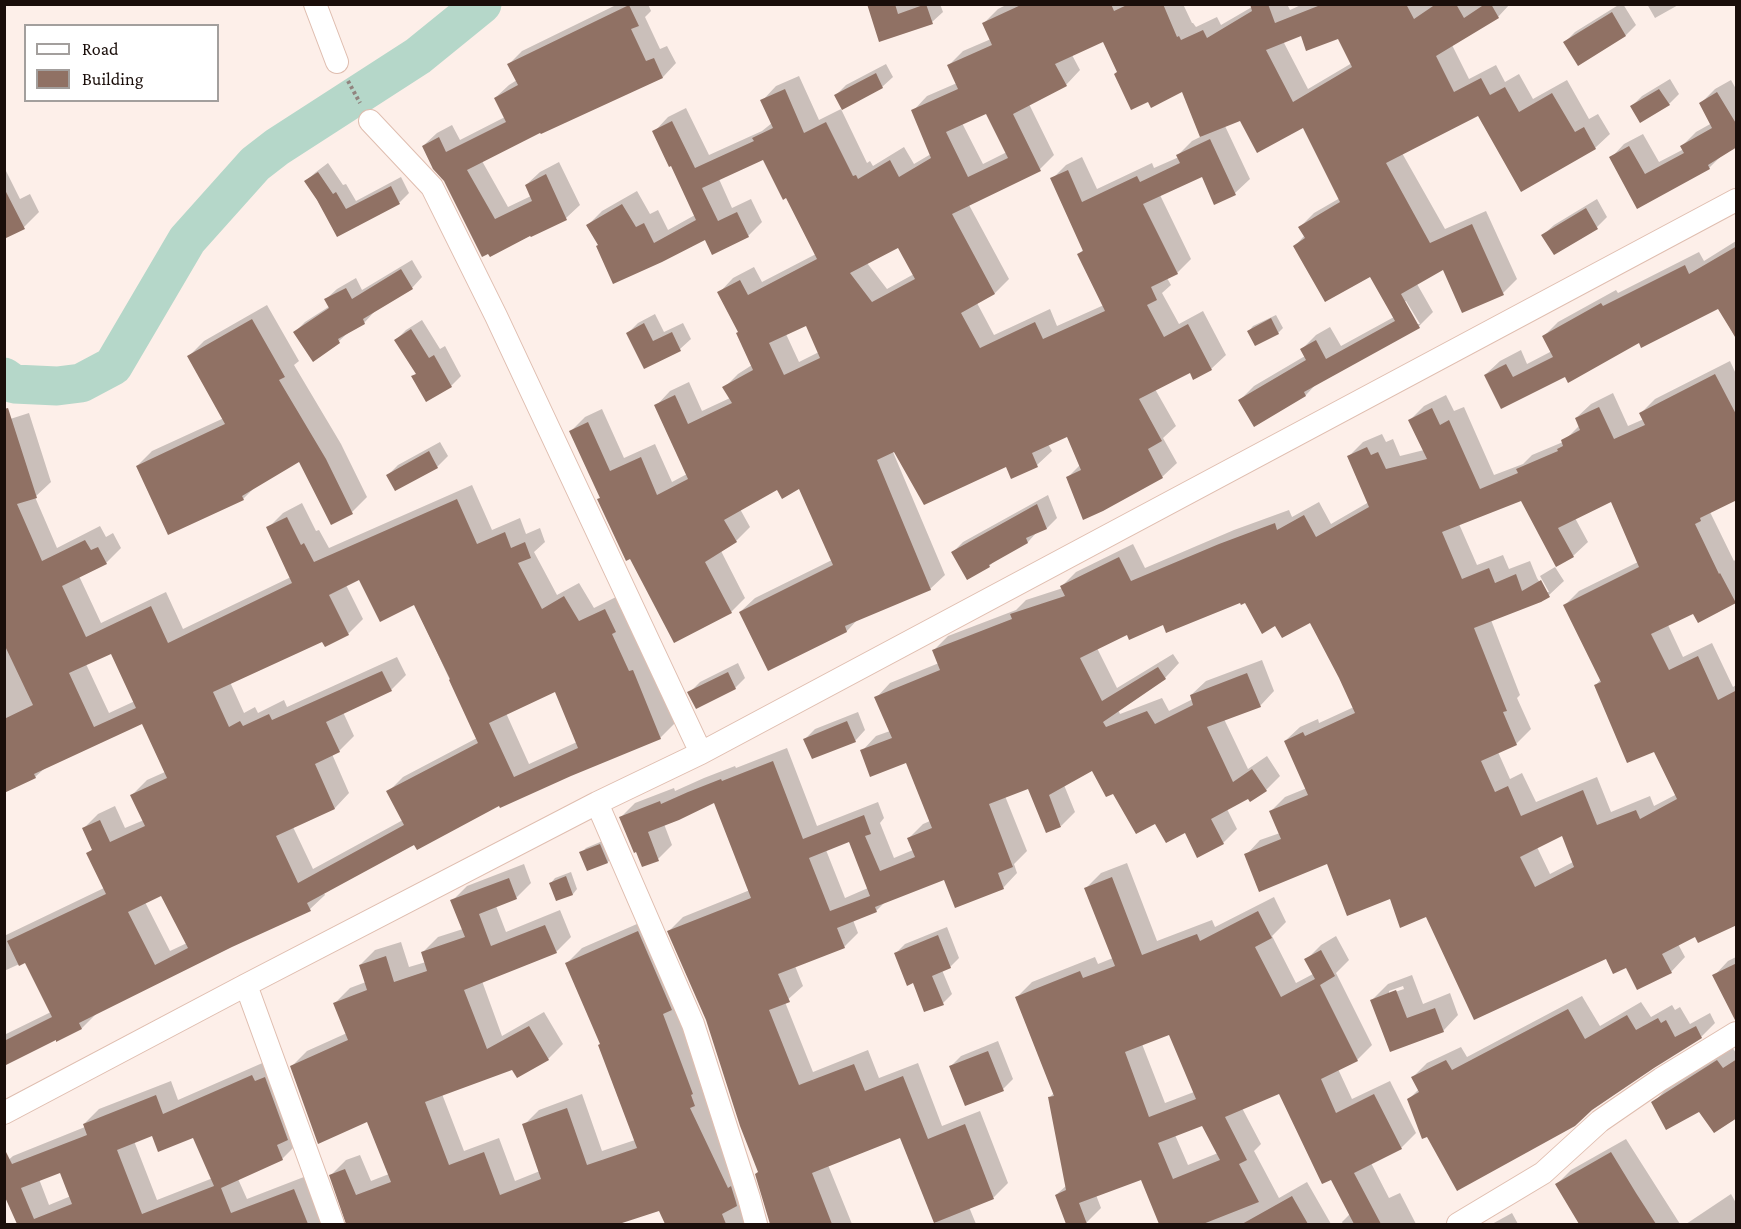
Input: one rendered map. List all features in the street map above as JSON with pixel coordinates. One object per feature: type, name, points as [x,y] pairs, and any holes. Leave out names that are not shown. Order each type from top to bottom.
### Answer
[{"type":"street","points":[[315,4],[337,62]]},
{"type":"street","points":[[370,121],[432,187],[496,316],[701,753]]},
{"type":"street","points":[[4,1113],[597,803],[701,753],[1737,200]]},
{"type":"street","points":[[597,803],[693,1024],[756,1224]]},
{"type":"street","points":[[246,985],[333,1224]]},
{"type":"street","points":[[1458,1224],[1543,1173],[1600,1120],[1660,1079],[1737,1033]]},
{"type":"path","points":[[337,62],[370,121]]},
{"type":"building","points":[[867,4],[895,4],[898,14],[926,4],[933,24],[879,42]]},
{"type":"building","points":[[1023,4],[1111,4],[1114,11],[1129,4],[1163,4],[1177,37],[1179,36],[1181,40],[1203,30],[1207,38],[1252,11],[1250,4],[1268,4],[1275,23],[1323,4],[1406,4],[1414,19],[1436,4],[1456,4],[1464,18],[1485,4],[1491,4],[1499,18],[1436,56],[1454,92],[1481,78],[1490,95],[1505,87],[1519,112],[1552,93],[1575,132],[1584,127],[1596,149],[1521,192],[1478,116],[1386,163],[1430,243],[1472,224],[1504,295],[1462,313],[1443,270],[1401,294],[1420,328],[1304,392],[1306,396],[1254,427],[1238,400],[1306,360],[1300,349],[1316,340],[1326,359],[1395,321],[1370,277],[1325,302],[1293,246],[1305,238],[1298,227],[1340,202],[1303,128],[1257,153],[1240,121],[1200,137],[1182,92],[1151,108],[1148,102],[1131,110],[1114,74],[1117,72],[1103,42],[1055,64],[1067,86],[1013,114],[1041,171],[952,214],[995,294],[961,313],[980,348],[1035,322],[1043,339],[1105,311],[1077,254],[1083,251],[1050,178],[1068,170],[1082,202],[1137,176],[1140,182],[1180,163],[1176,155],[1210,139],[1236,195],[1214,205],[1202,177],[1143,204],[1178,274],[1151,287],[1157,300],[1147,305],[1164,337],[1188,324],[1212,370],[1193,380],[1190,373],[1139,399],[1162,441],[1148,449],[1163,478],[1083,520],[1066,477],[1081,470],[1067,437],[1032,453],[1038,467],[1011,479],[1006,467],[924,505],[894,452],[877,460],[931,590],[845,626],[847,632],[768,671],[739,612],[833,565],[799,489],[782,499],[777,490],[724,520],[737,542],[705,562],[732,613],[674,643],[630,559],[626,561],[569,431],[588,422],[610,471],[641,457],[657,495],[688,479],[654,405],[675,395],[688,424],[732,403],[722,387],[753,370],[736,333],[738,332],[717,292],[740,280],[748,295],[817,259],[786,198],[783,200],[763,160],[702,188],[718,221],[737,212],[749,237],[712,255],[705,240],[613,284],[596,246],[598,245],[586,225],[622,204],[636,227],[644,223],[654,243],[696,220],[652,131],[672,121],[695,168],[754,141],[752,138],[773,128],[760,100],[785,89],[804,133],[826,122],[853,176],[856,175],[858,179],[890,160],[899,177],[931,158],[911,110],[958,89],[947,65],[992,45],[982,23]],"holes":[[[1301,36],[1306,51],[1338,39],[1352,67],[1293,102],[1266,50]],[[986,114],[1008,158],[968,177],[946,132]],[[898,248],[915,279],[872,302],[850,273]],[[806,326],[820,358],[784,375],[769,343]]]},
{"type":"building","points":[[629,5],[639,26],[631,29],[646,61],[654,58],[663,78],[540,133],[467,170],[495,219],[532,201],[525,185],[546,174],[567,220],[490,257],[488,254],[482,257],[444,181],[433,169],[422,146],[439,137],[446,152],[506,122],[494,98],[518,85],[507,64]]},
{"type":"building","points":[[1612,12],[1626,36],[1578,66],[1563,42]]},
{"type":"building","points":[[876,73],[883,88],[842,110],[834,95]]},
{"type":"building","points":[[1659,89],[1670,105],[1640,123],[1630,106]]},
{"type":"building","points":[[1717,92],[1737,125],[1737,147],[1708,165],[1710,169],[1637,209],[1609,157],[1629,146],[1645,174],[1684,153],[1680,146],[1712,128],[1699,103]]},
{"type":"building","points":[[318,172],[333,194],[336,192],[346,209],[391,186],[400,204],[337,237],[304,181]]},
{"type":"building","points":[[4,188],[25,229],[4,239]]},
{"type":"building","points":[[1586,208],[1598,229],[1554,255],[1541,235]]},
{"type":"building","points":[[1737,246],[1737,340],[1718,309],[1641,348],[1639,343],[1568,383],[1565,377],[1501,409],[1484,375],[1506,364],[1513,377],[1553,357],[1542,336],[1601,303],[1603,306],[1685,265],[1689,274]]},
{"type":"building","points":[[401,269],[413,289],[363,319],[365,324],[338,339],[340,343],[313,362],[293,332],[329,308],[324,299],[346,288],[352,299]]},
{"type":"building","points":[[1271,318],[1279,334],[1255,346],[1247,331]]},
{"type":"building","points":[[252,319],[285,377],[279,380],[326,459],[353,514],[331,525],[299,462],[242,496],[244,500],[168,535],[136,466],[225,424],[187,356]]},
{"type":"building","points":[[644,323],[653,341],[672,332],[681,351],[644,369],[626,333]]},
{"type":"building","points":[[411,329],[429,358],[434,355],[452,387],[426,402],[411,376],[416,374],[394,340]]},
{"type":"building","points":[[1715,374],[1737,416],[1737,500],[1700,518],[1701,521],[1695,524],[1736,603],[1698,623],[1693,614],[1651,634],[1669,670],[1698,656],[1718,700],[1737,690],[1737,925],[1698,943],[1695,937],[1662,954],[1672,973],[1637,990],[1626,968],[1613,974],[1606,959],[1474,1020],[1426,917],[1400,928],[1390,899],[1347,916],[1327,864],[1259,892],[1244,854],[1281,839],[1269,811],[1308,795],[1284,741],[1303,732],[1305,736],[1355,713],[1310,623],[1282,638],[1275,626],[1262,634],[1245,603],[1241,605],[1240,603],[1166,633],[1163,625],[1129,640],[1127,635],[1080,658],[1102,701],[1158,667],[1166,679],[1103,722],[1106,727],[1147,711],[1155,724],[1193,705],[1190,695],[1247,673],[1261,707],[1207,727],[1233,782],[1252,769],[1267,791],[1250,802],[1248,799],[1211,819],[1224,844],[1197,858],[1185,833],[1166,843],[1155,824],[1136,834],[1113,794],[1106,797],[1092,771],[1049,795],[1061,827],[1046,833],[1028,789],[989,804],[1013,867],[998,873],[1004,889],[955,908],[944,880],[875,907],[877,912],[837,928],[845,948],[778,974],[790,1002],[769,1010],[799,1085],[854,1064],[865,1091],[903,1076],[928,1139],[965,1124],[994,1199],[934,1223],[900,1138],[812,1173],[832,1224],[770,1224],[755,1174],[758,1172],[740,1126],[706,1020],[667,931],[751,898],[714,803],[648,832],[659,861],[642,867],[619,817],[660,801],[661,804],[721,779],[722,781],[773,761],[803,839],[864,815],[871,834],[865,836],[880,871],[915,857],[907,838],[932,828],[906,763],[870,777],[860,750],[892,738],[874,697],[940,670],[932,650],[1012,619],[1010,614],[1065,596],[1060,586],[1119,557],[1131,581],[1275,523],[1277,530],[1304,515],[1316,537],[1369,507],[1347,456],[1367,447],[1371,455],[1378,452],[1386,469],[1427,459],[1408,420],[1432,408],[1440,425],[1449,420],[1480,489],[1518,473],[1516,469],[1558,451],[1557,449],[1563,446],[1561,440],[1580,430],[1575,418],[1599,407],[1614,439],[1645,425],[1639,413]],"holes":[[[1521,501],[1556,567],[1574,557],[1558,528],[1611,502],[1639,567],[1563,605],[1601,682],[1594,685],[1627,763],[1654,752],[1677,799],[1640,819],[1636,810],[1597,825],[1583,790],[1521,816],[1508,786],[1495,792],[1481,761],[1517,745],[1503,712],[1507,711],[1474,628],[1550,597],[1541,580],[1522,591],[1516,574],[1495,583],[1489,568],[1462,579],[1442,532]],[[1562,836],[1574,867],[1535,887],[1520,857]],[[849,842],[870,896],[830,911],[809,858]]]},
{"type":"building","points":[[8,408],[37,498],[17,504],[42,561],[85,540],[91,550],[98,547],[107,564],[62,586],[86,637],[151,606],[168,643],[292,583],[266,527],[287,517],[301,545],[304,543],[314,562],[457,499],[477,544],[505,532],[511,548],[525,542],[531,558],[518,563],[542,609],[564,596],[579,621],[605,609],[616,632],[612,634],[629,671],[633,670],[661,739],[500,808],[499,806],[417,850],[414,845],[307,903],[311,911],[232,947],[79,1023],[82,1029],[4,1066],[4,1041],[52,1017],[25,963],[19,966],[7,941],[106,894],[86,853],[92,850],[82,828],[100,820],[110,842],[145,826],[130,795],[167,778],[142,724],[34,774],[36,778],[4,793],[4,719],[33,705],[4,644],[4,409]],"holes":[[[359,580],[380,622],[414,605],[478,743],[386,791],[404,825],[298,883],[276,836],[335,809],[315,764],[340,752],[326,722],[392,691],[382,671],[272,720],[269,714],[243,726],[240,721],[229,727],[213,692],[322,642],[325,647],[349,635],[329,595]],[[111,654],[136,708],[94,727],[69,673]],[[555,692],[578,748],[514,777],[489,723]],[[161,896],[188,948],[155,965],[128,912]]]},
{"type":"building","points":[[429,451],[438,468],[395,491],[386,475]]},
{"type":"building","points":[[1037,504],[1047,529],[1026,538],[1028,543],[967,580],[951,552]]},
{"type":"building","points":[[728,672],[736,689],[696,709],[687,692]]},
{"type":"building","points":[[847,721],[856,742],[812,759],[803,739]]},
{"type":"building","points":[[600,844],[608,863],[587,871],[579,852]]},
{"type":"building","points":[[566,876],[573,895],[556,901],[549,883]]},
{"type":"building","points":[[1112,877],[1142,955],[1197,934],[1200,941],[1258,911],[1272,938],[1255,947],[1281,997],[1315,979],[1304,959],[1321,950],[1335,976],[1320,985],[1358,1061],[1321,1079],[1336,1113],[1374,1094],[1402,1149],[1354,1173],[1381,1224],[1354,1224],[1331,1180],[1322,1184],[1279,1094],[1225,1117],[1247,1160],[1239,1164],[1259,1202],[1203,1224],[1159,1224],[1141,1180],[1079,1203],[1087,1224],[1066,1224],[1055,1195],[1066,1190],[1048,1097],[1054,1096],[1015,997],[1080,971],[1083,978],[1115,966],[1084,888]],"holes":[[[1169,1035],[1196,1099],[1149,1117],[1125,1052]],[[1202,1126],[1220,1160],[1173,1179],[1158,1143]]]},
{"type":"building","points":[[509,878],[517,899],[479,914],[491,946],[545,925],[557,953],[464,990],[487,1049],[529,1026],[549,1060],[517,1078],[512,1070],[425,1102],[449,1165],[484,1152],[500,1195],[541,1179],[522,1124],[567,1108],[587,1165],[637,1148],[598,1045],[600,1044],[565,963],[638,931],[672,1010],[663,1014],[693,1094],[691,1095],[695,1106],[690,1108],[728,1188],[731,1186],[736,1202],[737,1206],[722,1214],[726,1224],[665,1224],[659,1211],[619,1224],[346,1224],[329,1175],[345,1169],[356,1195],[391,1182],[367,1122],[318,1144],[290,1066],[348,1040],[333,1003],[367,990],[359,965],[386,956],[394,982],[427,971],[421,952],[465,937],[450,900]]},
{"type":"building","points":[[938,935],[951,968],[932,976],[944,1005],[924,1012],[913,983],[907,986],[894,953]]},
{"type":"building","points":[[1737,963],[1737,1020],[1735,1020],[1712,975]]},
{"type":"building","points":[[1396,990],[1407,1018],[1435,1008],[1444,1032],[1390,1052],[1370,1000]]},
{"type":"building","points":[[1568,1009],[1585,1039],[1627,1015],[1636,1030],[1658,1018],[1661,1023],[1666,1020],[1675,1037],[1696,1026],[1702,1038],[1592,1110],[1575,1126],[1457,1191],[1427,1137],[1422,1139],[1407,1099],[1419,1092],[1411,1077],[1446,1060],[1452,1070]]},
{"type":"building","points":[[988,1051],[1004,1091],[965,1106],[949,1066]]},
{"type":"building","points":[[1737,1059],[1737,1118],[1714,1133],[1699,1112],[1666,1130],[1651,1102],[1717,1060],[1723,1068]]},
{"type":"building","points":[[252,1075],[255,1081],[265,1077],[288,1140],[277,1145],[283,1160],[221,1188],[231,1213],[294,1189],[308,1224],[17,1224],[4,1195],[4,1148],[12,1164],[87,1135],[83,1124],[156,1095],[163,1114]],"holes":[[[152,1136],[158,1152],[193,1138],[214,1186],[142,1214],[117,1150]],[[60,1173],[72,1204],[34,1219],[21,1188]]]},
{"type":"building","points":[[1611,1152],[1656,1224],[1579,1224],[1555,1184]]},
{"type":"building","points":[[1292,1196],[1308,1224],[1242,1224]]},
{"type":"waterway","points":[[4,377],[14,384],[57,386],[81,383],[113,366],[187,240],[255,164],[277,147],[418,56],[482,4]]}]
